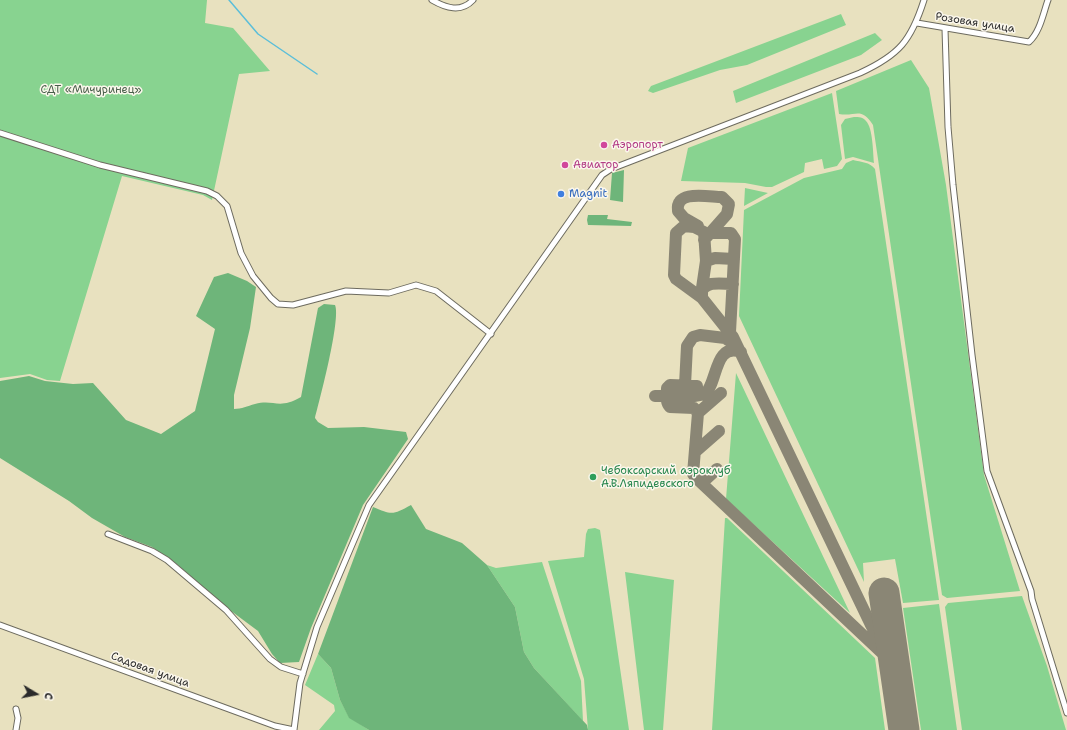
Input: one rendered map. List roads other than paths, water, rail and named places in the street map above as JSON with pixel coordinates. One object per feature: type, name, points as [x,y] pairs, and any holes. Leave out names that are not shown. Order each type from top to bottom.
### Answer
[{"type":"street","points":[[432,0],[447,8],[460,8],[466,7],[473,0]]},
{"type":"street","name":"Розовая улица","points":[[917,23],[945,29],[1029,42],[1039,28],[1048,0]]},
{"type":"street","points":[[294,730],[297,698],[317,627],[369,505],[605,172],[880,64],[893,55],[902,45],[917,23],[924,2]]},
{"type":"street","points":[[945,29],[950,149],[973,363],[987,471],[1031,591],[1047,652],[1067,713]]},
{"type":"street","points":[[0,133],[100,165],[200,189],[217,196],[227,206],[241,253],[253,276],[271,298],[278,304],[293,305],[346,291],[389,293],[416,285],[436,291],[491,334]]},
{"type":"street","points":[[108,534],[152,551],[167,560],[226,610],[270,660],[281,666],[303,674]]},
{"type":"street","name":"Садовая улица","points":[[0,625],[275,726],[294,730]]},
{"type":"street","points":[[16,709],[18,718],[16,730]]},
{"type":"waterway","points":[[229,0],[258,34],[317,74]]},
{"type":"place","name":"Аэропорт","points":[[604,145]]},
{"type":"place","name":"Авиатор","points":[[565,165]]},
{"type":"place","name":"Magnit","points":[[561,194]]},
{"type":"place","name":"Чебоксарский аэроклуб А.В.Ляпидевского","points":[[593,477]]},
{"type":"park label","name":"СДТ «Мичуринец»","points":[[91,90]]}]
